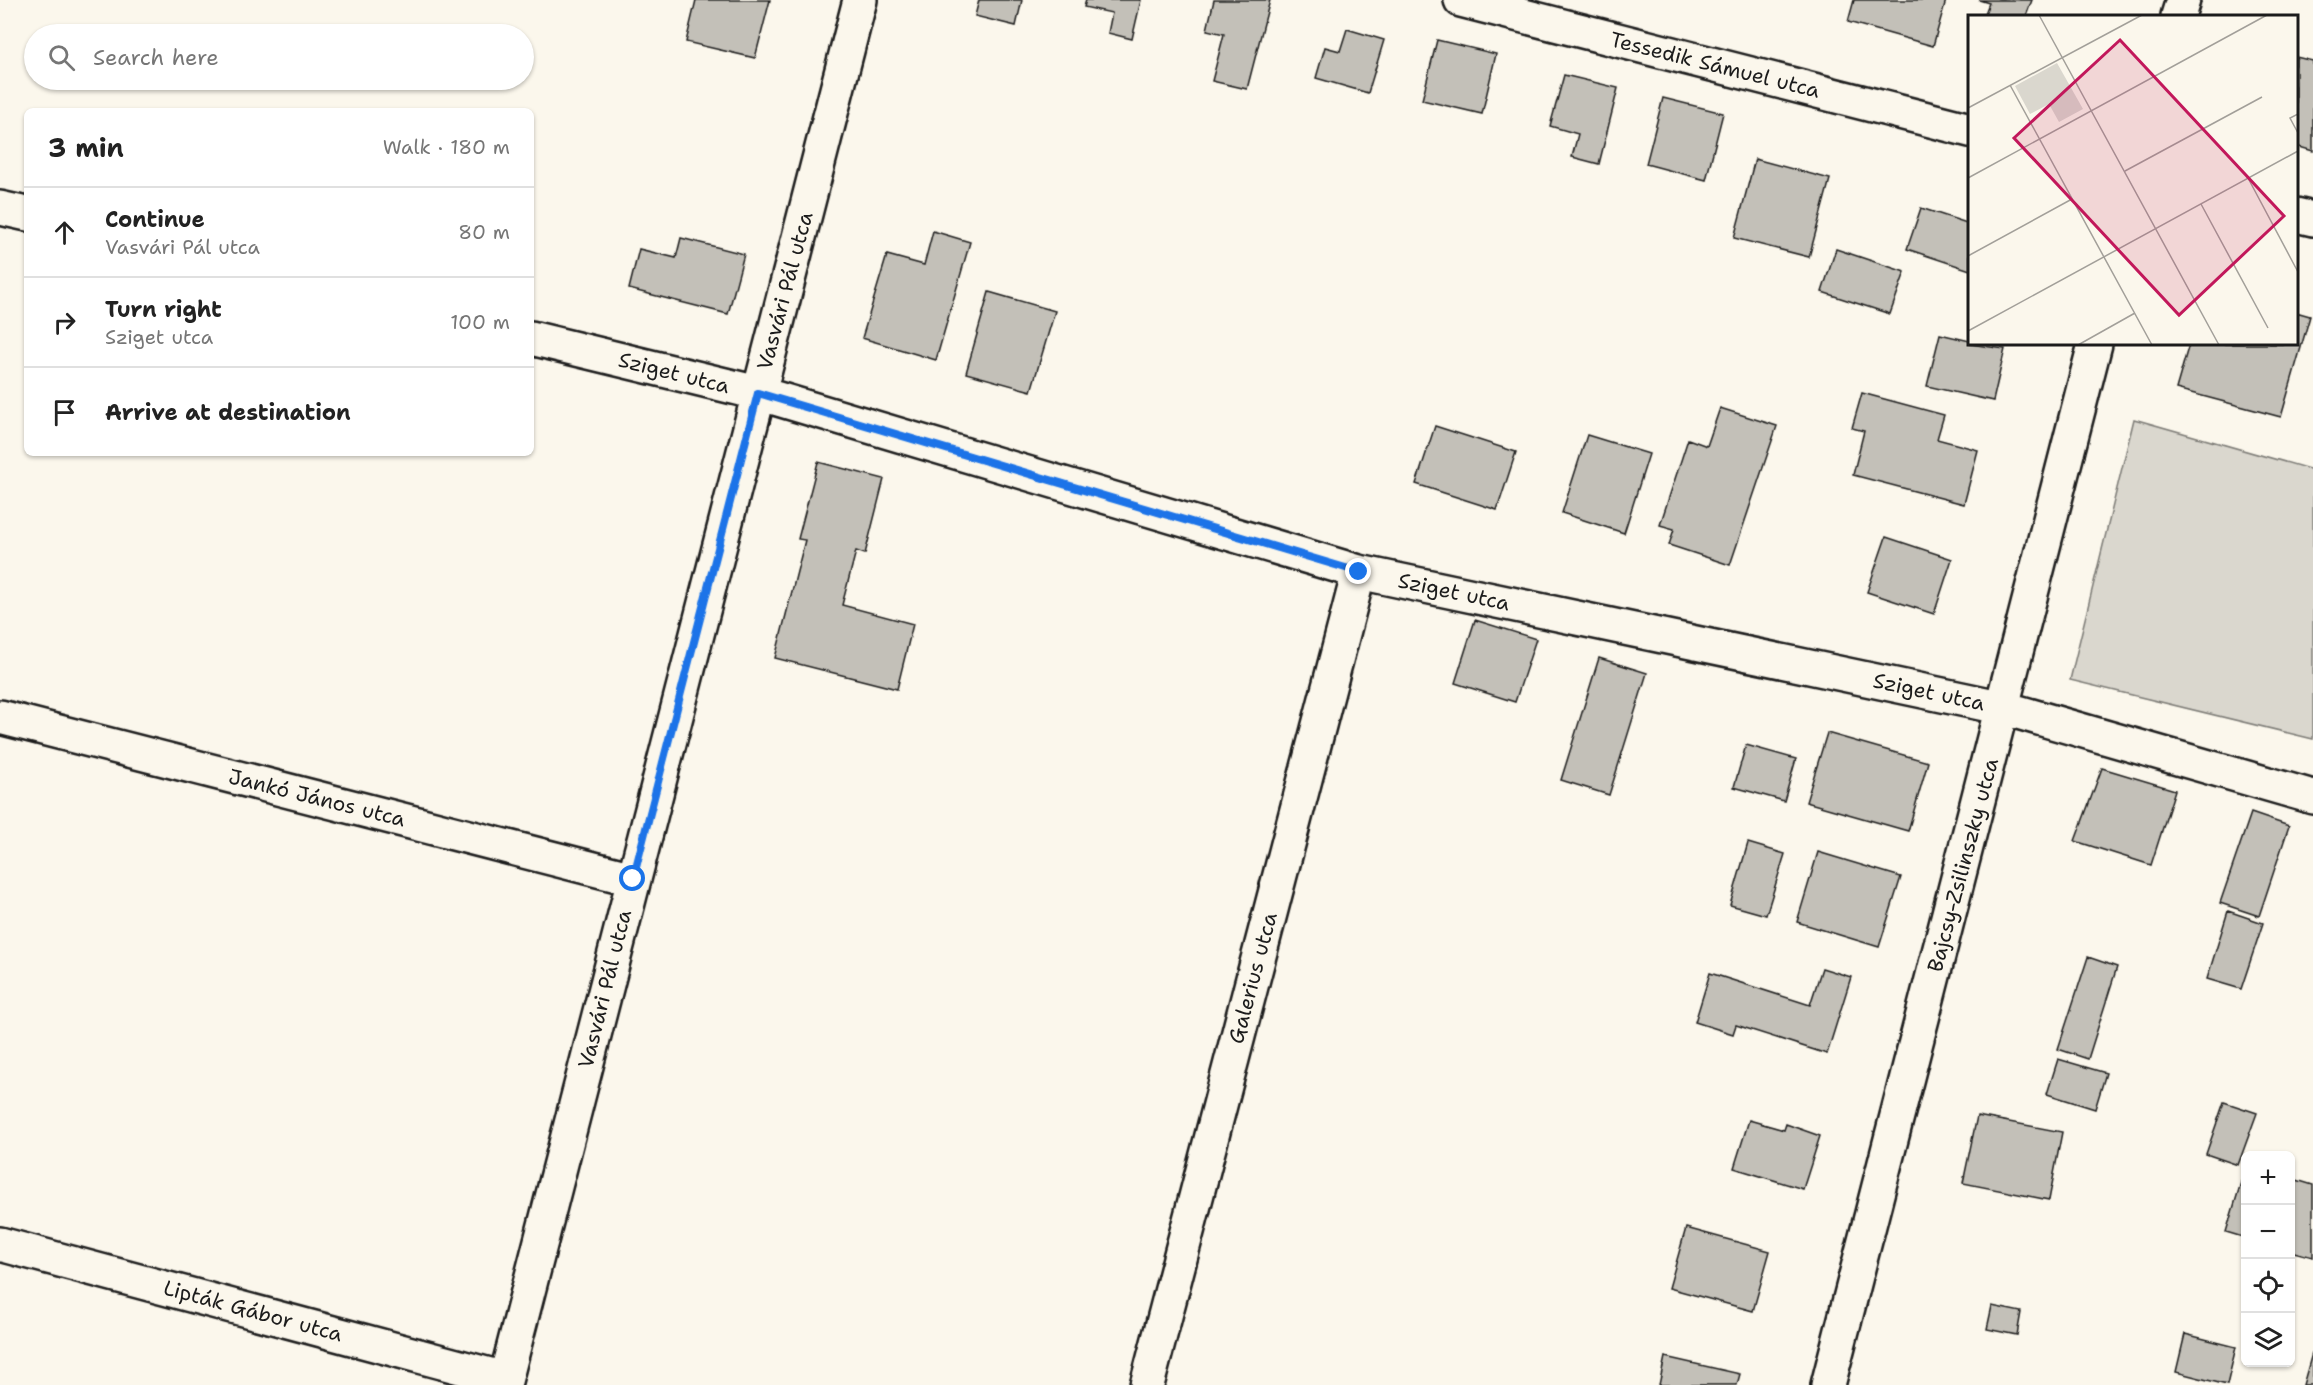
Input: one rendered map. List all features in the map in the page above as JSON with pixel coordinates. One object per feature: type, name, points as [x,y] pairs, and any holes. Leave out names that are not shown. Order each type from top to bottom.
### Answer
[{"type":"street","name":"Vasvári Pál utca","points":[[504,1382],[860,0]]},
{"type":"street","name":"Tessedik Sámuel utca","points":[[1461,0],[1506,6],[1968,129]]},
{"type":"street","points":[[2178,15],[2182,0]]},
{"type":"street","points":[[0,208],[24,213]]},
{"type":"street","points":[[2298,215],[2313,219]]},
{"type":"street","name":"Sziget utca","points":[[534,339],[758,393],[1359,572],[2004,708],[2313,797]]},
{"type":"street","name":"Bajcsy-Zsilinszky utca","points":[[1828,1385],[2004,708],[2095,345]]},
{"type":"street","name":"Galerius utca","points":[[1147,1385],[1359,572]]},
{"type":"street","name":"Jankó János utca","points":[[0,717],[633,879]]},
{"type":"street","name":"Lipták Gábor utca","points":[[0,1244],[504,1382]]},
{"type":"shaded area","points":[[2134,419],[2313,470],[2313,739],[2070,680]]},
{"type":"building","points":[[696,0],[770,0],[755,58],[686,42]]},
{"type":"building","points":[[979,0],[1022,0],[1016,26],[975,16]]},
{"type":"building","points":[[1086,0],[1141,0],[1132,39],[1108,33],[1112,13],[1084,7]]},
{"type":"building","points":[[1214,0],[1270,0],[1247,89],[1212,81],[1224,34],[1207,30]]},
{"type":"building","points":[[1854,0],[1946,0],[1933,46],[1848,22]]},
{"type":"building","points":[[1979,0],[2032,0],[2026,15],[1984,15],[1989,3]]},
{"type":"building","points":[[1347,29],[1384,40],[1368,93],[1316,78],[1325,47],[1340,51]]},
{"type":"building","points":[[1437,40],[1496,54],[1482,114],[1422,100]]},
{"type":"building","points":[[2298,57],[2313,61],[2313,151],[2298,147]]},
{"type":"building","points":[[1564,75],[1618,88],[1599,164],[1572,157],[1578,134],[1550,126]]},
{"type":"building","points":[[1663,98],[1723,113],[1706,180],[1646,164]]},
{"type":"building","points":[[1755,159],[1830,179],[1809,257],[1734,238]]},
{"type":"building","points":[[1921,208],[1968,223],[1968,269],[1907,249]]},
{"type":"building","points":[[933,231],[970,242],[936,360],[862,338],[887,255],[924,265]]},
{"type":"building","points":[[681,238],[744,254],[728,314],[629,289],[639,249],[676,258]]},
{"type":"building","points":[[1836,249],[1905,272],[1890,314],[1822,292]]},
{"type":"building","points":[[989,292],[1055,311],[1031,391],[966,373]]},
{"type":"building","points":[[2298,313],[2310,316],[2281,417],[2176,389],[2189,345],[2298,345]]},
{"type":"building","points":[[1940,334],[1968,341],[1968,345],[2005,349],[1993,401],[1927,386]]},
{"type":"building","points":[[1862,393],[1944,415],[1937,439],[1978,450],[1964,504],[1853,475],[1864,431],[1852,428]]},
{"type":"building","points":[[1720,408],[1777,426],[1730,565],[1669,545],[1674,529],[1660,525],[1688,439],[1707,446]]},
{"type":"building","points":[[1435,426],[1516,452],[1497,510],[1416,484]]},
{"type":"building","points":[[1587,435],[1649,454],[1624,533],[1562,513]]},
{"type":"building","points":[[818,462],[884,479],[865,554],[856,551],[842,605],[913,624],[897,689],[775,658],[805,540],[798,539]]},
{"type":"building","points":[[1886,537],[1952,559],[1934,614],[1867,592]]},
{"type":"building","points":[[1475,620],[1536,639],[1515,702],[1455,683]]},
{"type":"building","points":[[1599,658],[1647,673],[1609,795],[1561,780]]},
{"type":"building","points":[[1827,733],[1928,762],[1908,831],[1806,802]]},
{"type":"building","points":[[1746,745],[1796,759],[1784,801],[1734,787]]},
{"type":"building","points":[[2102,768],[2175,790],[2151,865],[2075,841]]},
{"type":"building","points":[[2251,813],[2289,826],[2259,916],[2220,903]]},
{"type":"building","points":[[1748,843],[1785,854],[1766,915],[1730,905]]},
{"type":"building","points":[[1818,852],[1901,877],[1879,947],[1797,922]]},
{"type":"building","points":[[2228,911],[2263,923],[2241,989],[2207,979]]},
{"type":"building","points":[[2088,957],[2117,967],[2088,1059],[2058,1049]]},
{"type":"building","points":[[1822,968],[1851,977],[1827,1054],[1736,1025],[1733,1034],[1695,1022],[1710,973],[1810,1005]]},
{"type":"building","points":[[2058,1059],[2106,1073],[2095,1109],[2047,1094]]},
{"type":"building","points":[[2224,1102],[2257,1113],[2243,1151],[2241,1151],[2238,1165],[2206,1154]]},
{"type":"building","points":[[1977,1116],[2062,1132],[2049,1200],[1963,1183]]},
{"type":"building","points":[[1749,1120],[1784,1130],[1786,1124],[1820,1136],[1803,1189],[1734,1168]]},
{"type":"building","points":[[2295,1180],[2313,1185],[2313,1257],[2295,1252]]},
{"type":"building","points":[[2241,1182],[2241,1236],[2226,1232]]},
{"type":"building","points":[[1686,1228],[1770,1251],[1753,1311],[1669,1288]]},
{"type":"building","points":[[1992,1306],[2021,1312],[2017,1335],[1987,1329]]},
{"type":"building","points":[[2185,1334],[2236,1347],[2227,1385],[2176,1372]]},
{"type":"building","points":[[2313,1350],[2313,1385],[2303,1385]]},
{"type":"building","points":[[1665,1357],[1740,1374],[1737,1385],[1659,1385]]},
{"type":"route","points":[[633,879],[758,393],[1359,572]]}]
